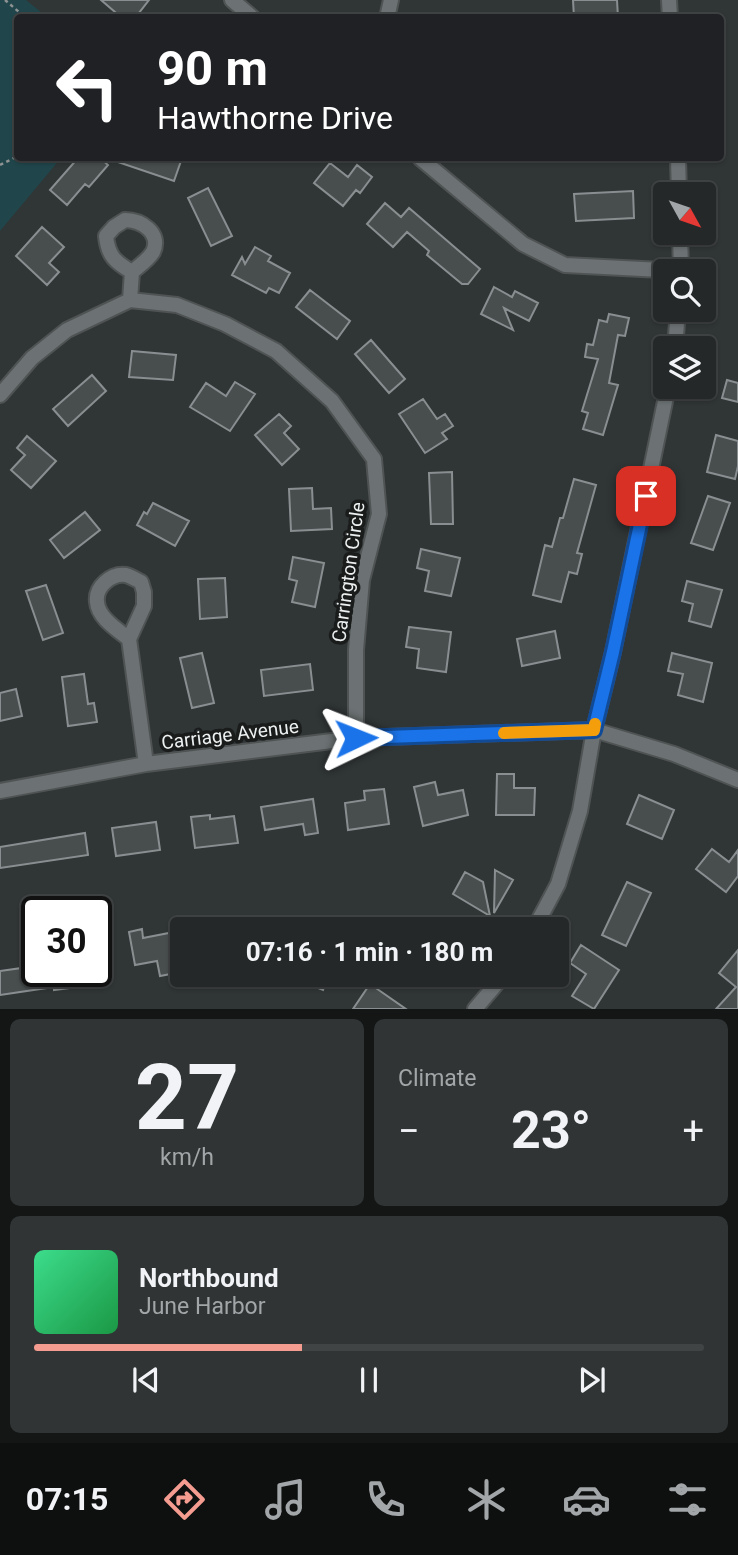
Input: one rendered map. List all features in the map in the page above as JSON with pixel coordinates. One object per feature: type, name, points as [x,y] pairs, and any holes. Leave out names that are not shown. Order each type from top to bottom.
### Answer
[{"type":"street","points":[[232,0],[248,14]]},
{"type":"street","points":[[424,161],[523,244],[565,265],[653,270]]},
{"type":"street","points":[[678,161],[679,182]]},
{"type":"street","points":[[0,395],[32,358],[67,330],[130,300],[132,272]]},
{"type":"street","name":"Carrington Circle","points":[[130,300],[177,305],[225,324],[276,351],[332,401],[374,459],[379,514],[362,580],[356,650],[356,738]]},
{"type":"street","points":[[540,917],[558,884],[580,811],[594,730],[616,640],[666,399]]},
{"type":"street","points":[[129,639],[146,764]]},
{"type":"street","name":"Carriage Avenue","points":[[0,791],[146,764],[356,738],[594,730],[674,754],[738,780]]},
{"type":"street","points":[[475,1009],[494,987]]},
{"type":"path","points":[[5,0],[21,14]]},
{"type":"shaded area","points":[[0,0],[26,0],[43,14],[14,14],[14,161],[58,161],[0,231]]},
{"type":"building","points":[[101,0],[149,0],[138,14],[117,14]]},
{"type":"building","points":[[573,0],[617,0],[618,14],[574,14]]},
{"type":"building","points":[[75,161],[103,161],[108,165],[89,187],[85,184],[67,205],[50,190]]},
{"type":"building","points":[[115,161],[181,161],[174,181]]},
{"type":"building","points":[[330,163],[348,177],[357,165],[372,177],[360,193],[356,190],[343,206],[314,183]]},
{"type":"building","points":[[208,188],[232,236],[211,246],[188,198]]},
{"type":"building","points":[[633,191],[634,218],[576,221],[574,194]]},
{"type":"building","points":[[385,203],[401,217],[409,208],[480,269],[468,284],[462,284],[427,255],[429,251],[407,232],[393,247],[367,224]]},
{"type":"building","points":[[42,227],[64,247],[49,263],[59,272],[47,285],[16,256]]},
{"type":"building","points":[[255,247],[271,256],[268,261],[290,273],[279,293],[269,288],[266,293],[232,275],[242,257],[245,264]]},
{"type":"building","points":[[494,287],[512,297],[515,291],[538,303],[529,321],[504,308],[513,330],[481,314]]},
{"type":"building","points":[[310,290],[350,321],[337,339],[296,307]]},
{"type":"building","points":[[609,314],[629,318],[625,336],[618,335],[609,383],[618,385],[603,435],[583,429],[588,413],[582,411],[598,359],[585,357],[587,344],[593,345],[599,320],[607,322]]},
{"type":"building","points":[[371,340],[405,379],[389,393],[355,354]]},
{"type":"building","points":[[132,351],[176,355],[173,380],[129,377]]},
{"type":"building","points":[[92,375],[106,391],[68,426],[53,409]]},
{"type":"building","points":[[727,380],[738,383],[738,402],[722,398]]},
{"type":"building","points":[[235,382],[255,394],[230,431],[190,407],[206,383],[226,396]]},
{"type":"building","points":[[423,399],[437,419],[445,414],[453,426],[442,433],[447,439],[425,453],[399,414]]},
{"type":"building","points":[[279,414],[291,426],[284,433],[299,449],[282,465],[255,435]]},
{"type":"building","points":[[716,435],[738,441],[735,479],[707,472]]},
{"type":"building","points":[[27,436],[56,461],[31,488],[11,470],[25,455],[17,448]]},
{"type":"building","points":[[452,472],[453,524],[431,524],[429,473]]},
{"type":"building","points":[[574,479],[596,485],[577,553],[582,554],[577,574],[569,572],[561,602],[533,595],[545,545],[552,547]]},
{"type":"building","points":[[312,488],[313,509],[331,508],[332,529],[291,531],[289,489]]},
{"type":"building","points":[[708,496],[730,503],[713,550],[691,543]]},
{"type":"building","points":[[153,503],[189,521],[175,546],[137,525]]},
{"type":"building","points":[[85,512],[100,530],[64,558],[50,540]]},
{"type":"building","points":[[421,549],[460,558],[451,596],[425,591],[429,571],[417,568]]},
{"type":"building","points":[[293,557],[324,563],[315,607],[292,602],[297,581],[289,579]]},
{"type":"building","points":[[225,578],[227,617],[200,619],[198,579]]},
{"type":"building","points":[[687,581],[722,590],[711,627],[689,621],[693,604],[682,601]]},
{"type":"building","points":[[46,585],[63,633],[43,640],[26,591]]},
{"type":"building","points":[[409,627],[451,632],[446,672],[417,668],[419,649],[406,647]]},
{"type":"building","points":[[555,631],[560,658],[522,666],[517,639]]},
{"type":"building","points":[[202,653],[214,703],[192,708],[180,658]]},
{"type":"building","points":[[672,653],[712,663],[703,702],[678,695],[683,674],[668,671]]},
{"type":"building","points":[[310,664],[313,690],[264,696],[261,670]]},
{"type":"building","points":[[84,674],[88,704],[94,703],[97,722],[68,726],[62,677]]},
{"type":"building","points":[[16,689],[22,716],[0,721],[0,693]]},
{"type":"building","points":[[497,774],[514,774],[514,788],[535,788],[534,815],[496,815]]},
{"type":"building","points":[[435,782],[438,795],[463,790],[468,815],[423,826],[414,787]]},
{"type":"building","points":[[384,789],[389,824],[348,830],[345,803],[365,800],[364,791]]},
{"type":"building","points":[[639,795],[674,810],[662,839],[627,824]]},
{"type":"building","points":[[313,799],[318,833],[305,835],[303,824],[265,830],[261,807]]},
{"type":"building","points":[[210,815],[210,819],[234,816],[238,843],[195,848],[191,817]]},
{"type":"building","points":[[156,822],[160,850],[116,856],[112,828]]},
{"type":"building","points":[[85,833],[88,855],[0,868],[0,847]]},
{"type":"building","points":[[712,849],[729,862],[738,850],[738,876],[726,892],[696,869]]},
{"type":"building","points":[[495,870],[513,880],[494,913]]},
{"type":"building","points":[[465,872],[483,882],[490,916],[453,894]]},
{"type":"building","points":[[627,882],[651,893],[626,946],[602,935]]},
{"type":"building","points":[[142,929],[143,938],[170,933],[170,974],[160,976],[157,961],[135,965],[129,932]]},
{"type":"building","points":[[581,945],[619,970],[594,1009],[572,996],[586,974],[570,963]]},
{"type":"building","points":[[738,950],[738,1009],[716,1009],[736,987],[719,973]]},
{"type":"building","points":[[21,968],[21,987],[54,987],[0,995],[0,971]]},
{"type":"building","points":[[54,987],[77,987],[54,990]]},
{"type":"building","points":[[368,987],[374,987],[406,1009],[353,1009]]},
{"type":"slow traffic","points":[[504,733],[594,730],[595,724]]},
{"type":"route","points":[[356,738],[594,730],[646,496]]}]
